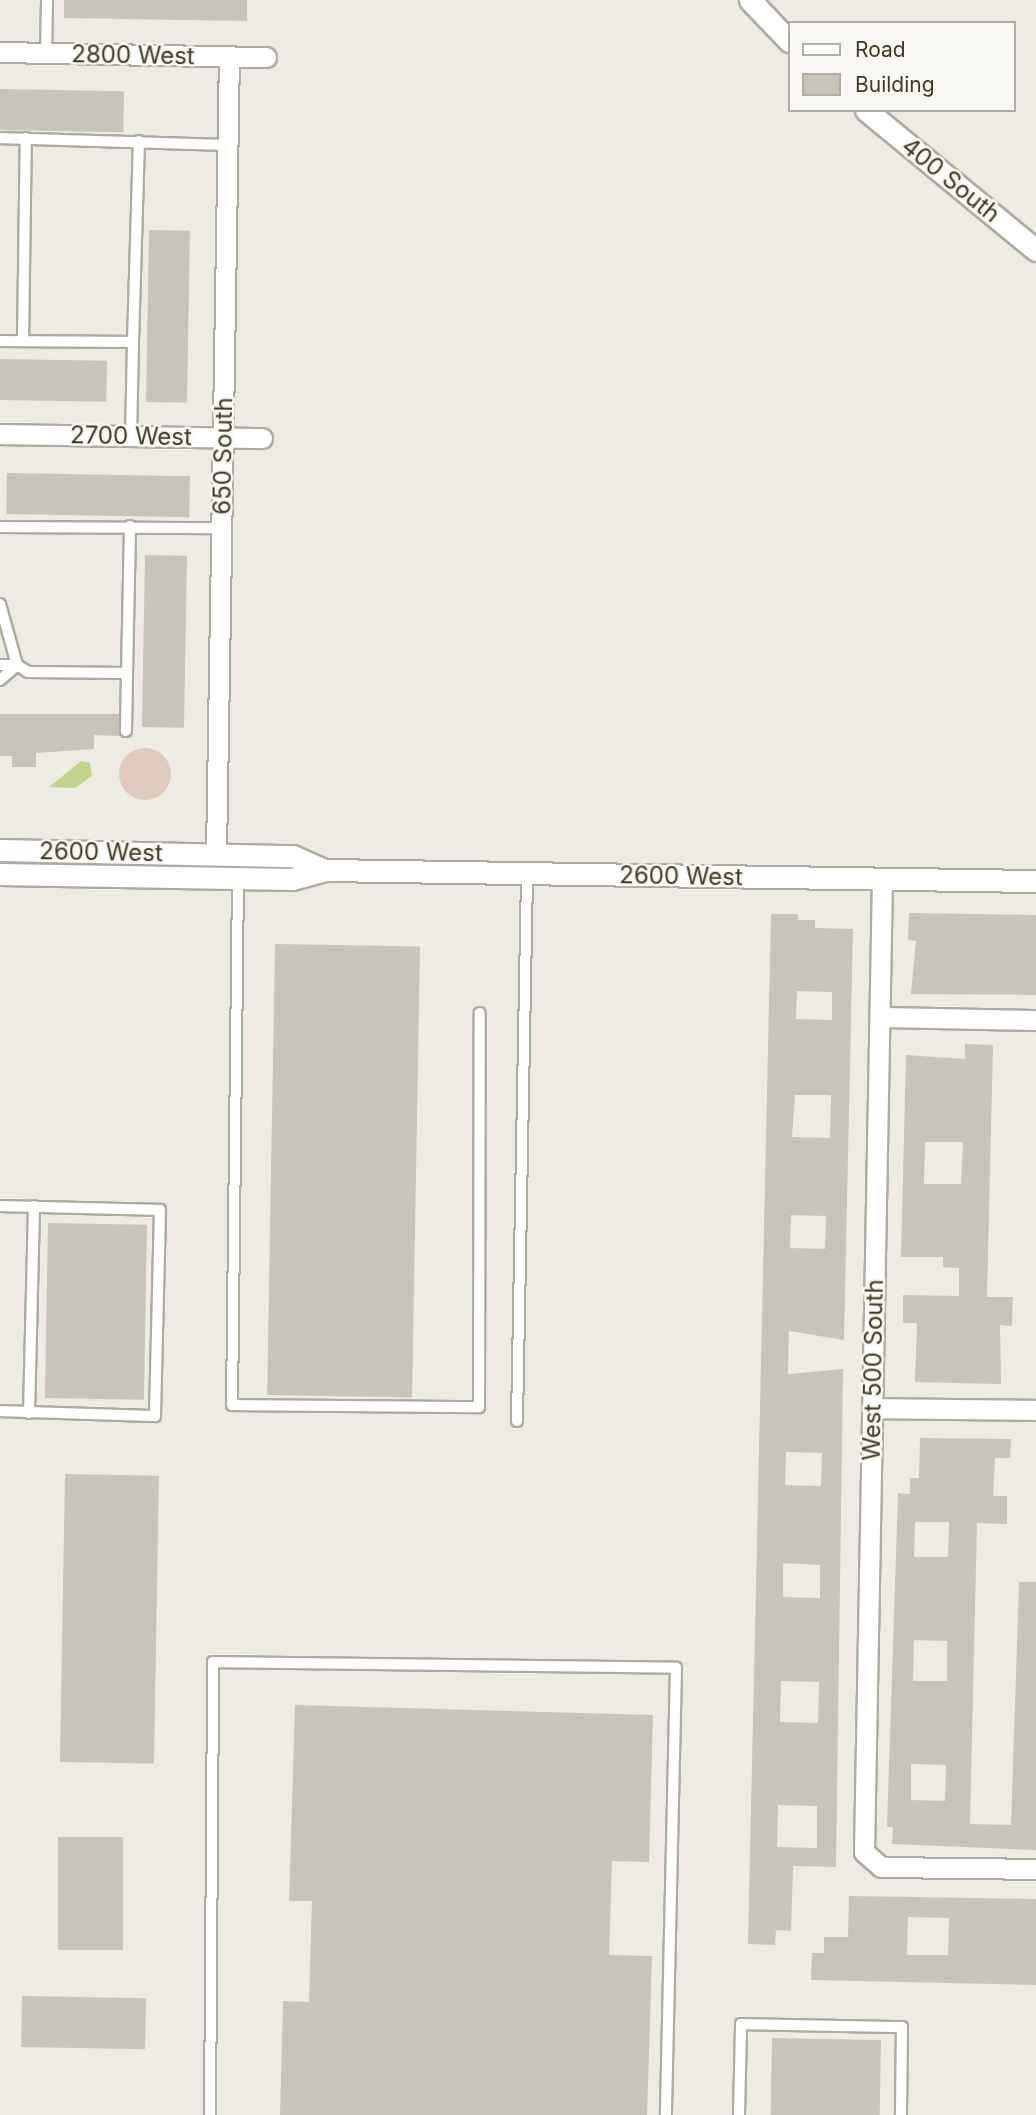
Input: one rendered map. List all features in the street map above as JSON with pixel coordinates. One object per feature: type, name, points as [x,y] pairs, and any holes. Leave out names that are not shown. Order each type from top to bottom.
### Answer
[{"type":"street","points":[[750,0],[788,40]]},
{"type":"street","name":"2800 West","points":[[0,52],[266,57]]},
{"type":"street","name":"650 South","points":[[216,854],[229,57]]},
{"type":"street","name":"400 South","points":[[868,112],[1036,250]]},
{"type":"street","name":"2700 West","points":[[0,434],[262,438]]},
{"type":"street","name":"2600 West","points":[[0,850],[293,856],[325,870]]},
{"type":"street","name":"2600 West","points":[[0,874],[292,879],[325,870],[1036,881]]},
{"type":"street","name":"West 500 South","points":[[882,878],[863,1845],[869,1860],[881,1867],[1036,1869]]},
{"type":"street","points":[[881,1017],[1036,1020]]},
{"type":"street","points":[[872,1408],[1036,1410]]},
{"type":"lane","points":[[46,52],[47,0]]},
{"type":"lane","points":[[0,138],[229,145]]},
{"type":"lane","points":[[23,341],[26,138]]},
{"type":"lane","points":[[131,436],[139,141]]},
{"type":"lane","points":[[0,341],[133,342]]},
{"type":"lane","points":[[126,731],[130,526]]},
{"type":"lane","points":[[0,527],[222,528]]},
{"type":"lane","points":[[0,604],[17,665]]},
{"type":"lane","points":[[0,665],[17,665],[28,672],[127,673]]},
{"type":"lane","points":[[0,680],[17,665]]},
{"type":"lane","points":[[517,1421],[527,874]]},
{"type":"lane","points":[[238,878],[232,1405],[479,1407],[480,1013]]},
{"type":"lane","points":[[0,1206],[160,1210],[155,1416],[0,1411]]},
{"type":"lane","points":[[29,1413],[34,1206]]},
{"type":"lane","points":[[210,2115],[213,1662],[676,1668],[666,2115]]},
{"type":"lane","points":[[739,2115],[741,2024],[902,2027],[901,2115]]},
{"type":"shaded area","points":[[145,748],[155,750],[163,756],[169,764],[169,784],[163,792],[155,798],[145,800],[135,798],[127,792],[121,784],[119,774],[121,764],[127,756],[135,750]]},
{"type":"shaded area","points":[[81,761],[90,763],[92,776],[75,788],[49,787]]},
{"type":"building","points":[[64,0],[247,0],[247,21],[64,18]]},
{"type":"building","points":[[0,89],[124,91],[123,132],[0,130]]},
{"type":"building","points":[[149,230],[190,231],[187,403],[146,402]]},
{"type":"building","points":[[0,359],[107,361],[106,402],[0,400]]},
{"type":"building","points":[[7,473],[190,476],[189,517],[6,514]]},
{"type":"building","points":[[145,555],[187,556],[184,728],[142,727]]},
{"type":"building","points":[[0,714],[119,714],[120,736],[94,735],[94,749],[36,753],[36,767],[12,767],[12,756],[0,756]]},
{"type":"building","points":[[909,913],[1036,915],[1036,995],[911,994],[916,941],[908,940]]},
{"type":"building","points":[[771,914],[798,914],[798,920],[815,920],[815,928],[853,929],[844,1340],[789,1331],[788,1374],[843,1369],[836,1867],[793,1866],[791,1931],[776,1930],[775,1945],[748,1944]],"holes":[[[797,991],[832,992],[832,1020],[796,1019]],[[795,1095],[831,1095],[830,1138],[792,1137]],[[791,1215],[826,1216],[825,1249],[790,1248]],[[786,1452],[822,1453],[821,1486],[785,1485]],[[783,1563],[820,1565],[820,1598],[783,1597]],[[781,1681],[819,1682],[818,1723],[780,1722]],[[778,1805],[817,1806],[817,1848],[777,1847]]]},
{"type":"building","points":[[275,944],[420,947],[412,1397],[267,1395]]},
{"type":"building","points":[[965,1044],[993,1045],[987,1297],[1013,1297],[1012,1326],[1000,1325],[1001,1384],[915,1382],[917,1323],[903,1323],[903,1295],[959,1296],[959,1268],[943,1267],[943,1257],[901,1257],[906,1055],[965,1059]],"holes":[[[925,1142],[963,1142],[961,1184],[924,1184]]]},
{"type":"building","points":[[48,1223],[147,1225],[144,1400],[45,1398]]},
{"type":"building","points":[[920,1438],[1011,1439],[1010,1458],[995,1458],[993,1496],[1007,1496],[1007,1524],[977,1523],[970,1824],[1011,1825],[1019,1582],[1036,1582],[1036,1850],[892,1844],[893,1827],[887,1827],[898,1493],[910,1494],[910,1478],[919,1478]],"holes":[[[915,1522],[949,1522],[948,1557],[914,1557]],[[914,1640],[947,1641],[947,1681],[913,1681]],[[911,1764],[946,1765],[945,1801],[911,1800]]]},
{"type":"building","points":[[65,1474],[159,1476],[154,1764],[60,1762]]},
{"type":"building","points":[[295,1705],[653,1715],[649,1862],[612,1861],[609,1955],[652,1956],[647,2115],[280,2115],[283,2001],[309,2002],[312,1901],[289,1901]]},
{"type":"building","points":[[58,1837],[123,1837],[123,1950],[58,1950]]},
{"type":"building","points":[[849,1896],[1036,1899],[1036,1985],[811,1980],[812,1953],[824,1953],[824,1937],[848,1937]],"holes":[[[908,1917],[949,1918],[948,1955],[907,1955]]]},
{"type":"building","points":[[22,1996],[146,1998],[145,2049],[21,2047]]},
{"type":"building","points":[[772,2038],[881,2040],[880,2115],[771,2115]]}]
